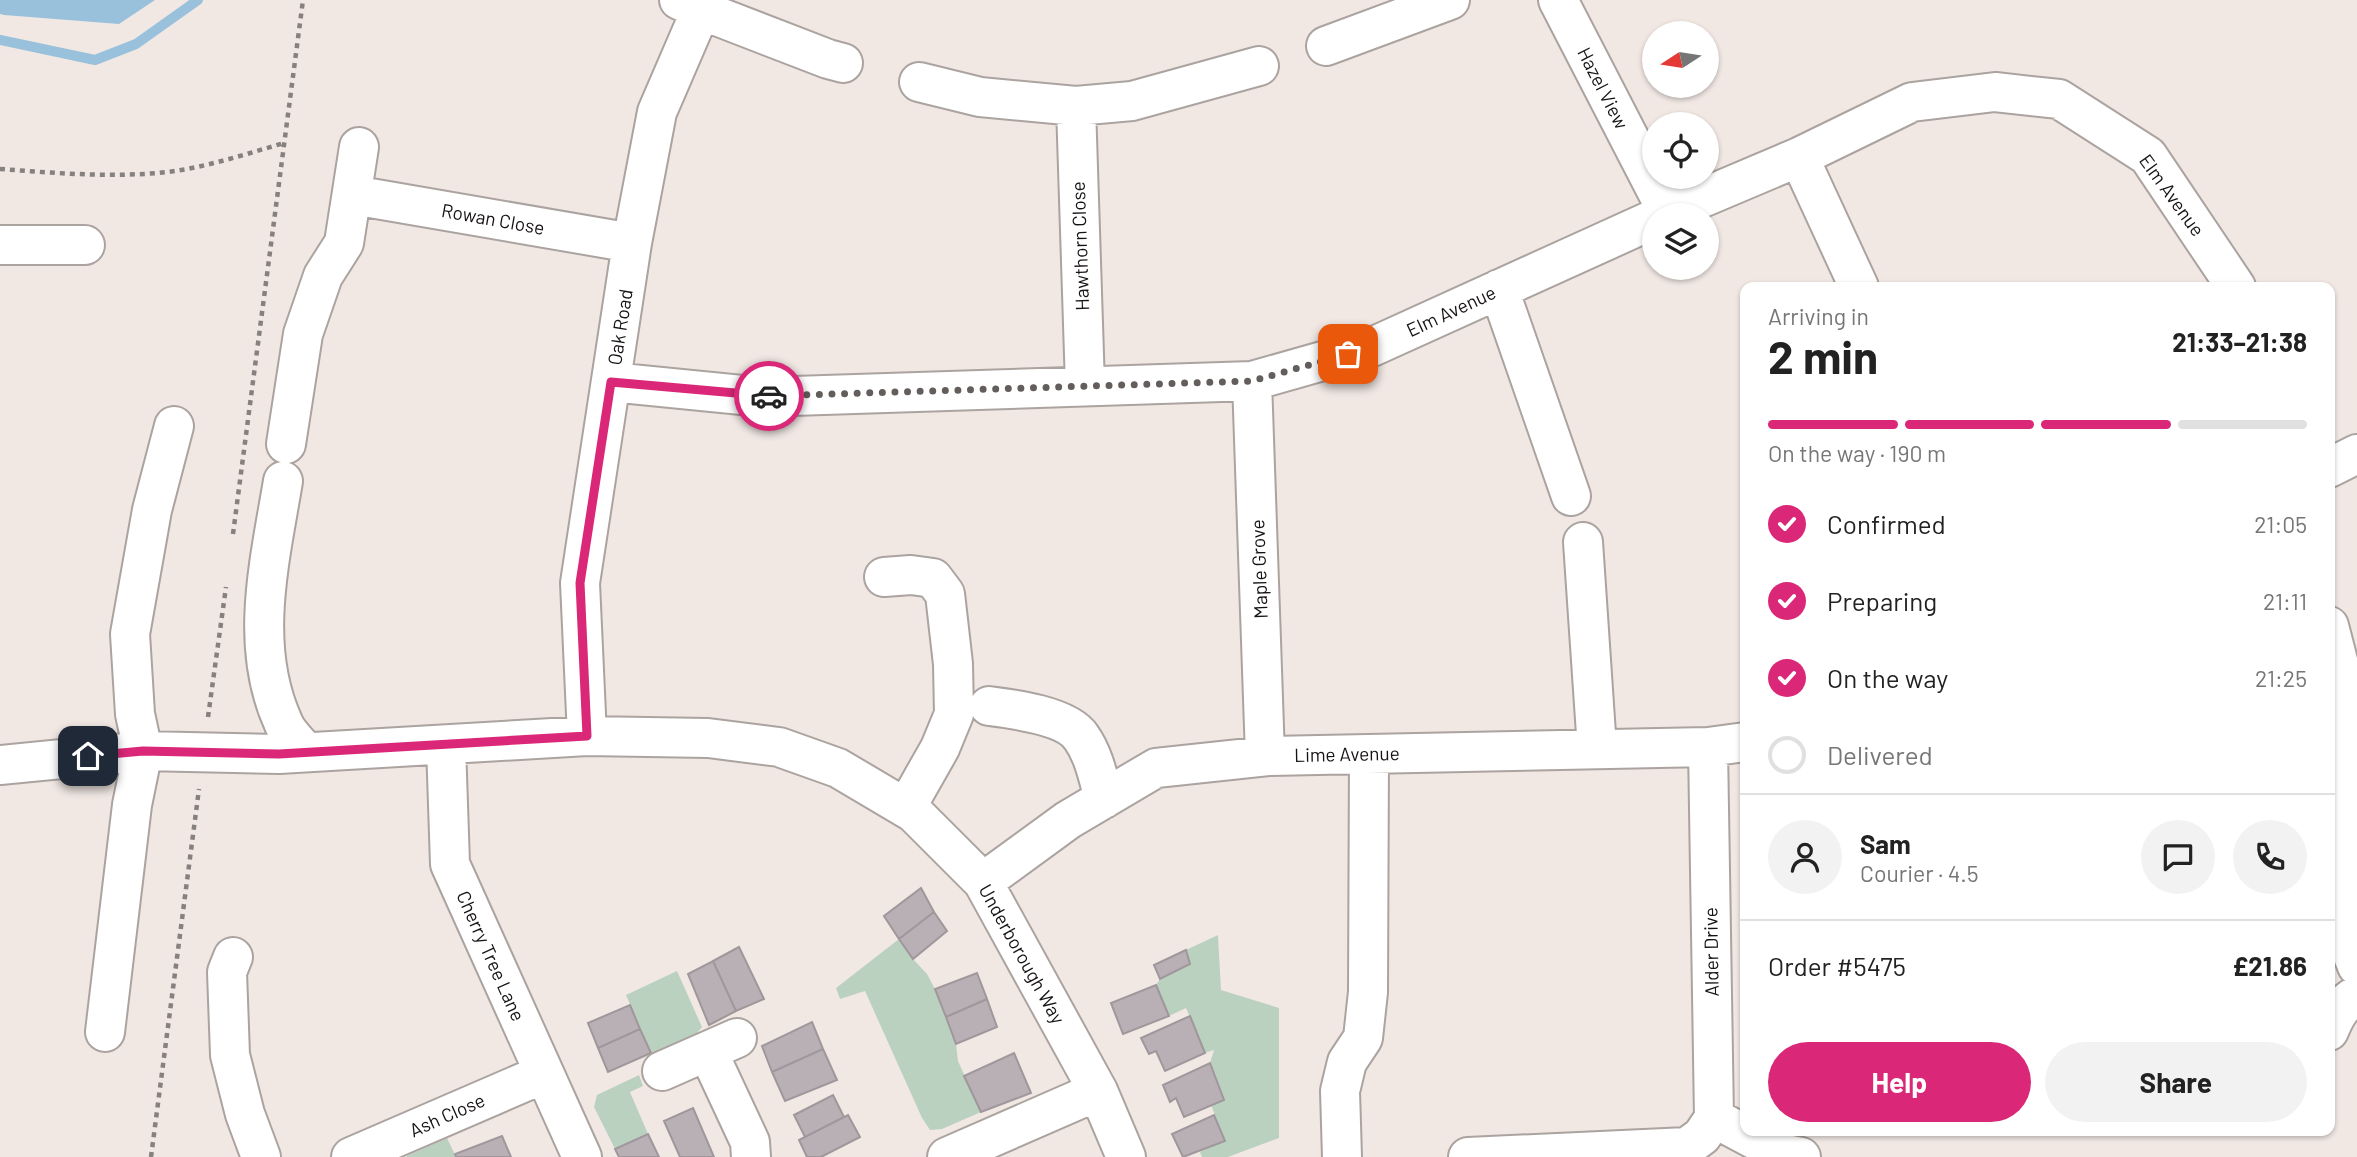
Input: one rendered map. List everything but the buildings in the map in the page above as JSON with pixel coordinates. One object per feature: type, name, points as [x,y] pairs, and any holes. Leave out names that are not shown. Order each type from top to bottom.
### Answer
[{"type":"street","points":[[1326,46],[1450,0]]},
{"type":"street","name":"Hazel View","points":[[1559,0],[1655,203]]},
{"type":"street","name":"Oak Road","points":[[587,736],[580,583],[632,243],[657,112],[690,5],[844,63]]},
{"type":"street","points":[[919,82],[980,97],[1076,106],[1132,101],[1259,66]]},
{"type":"street","name":"Elm Avenue","points":[[1691,203],[1799,157],[1912,102],[1995,92],[2059,99],[2148,156],[2233,282]]},
{"type":"street","name":"Hawthorn Close","points":[[1076,106],[1085,386]]},
{"type":"street","points":[[286,444],[303,334],[323,276],[344,243],[359,148]]},
{"type":"street","points":[[1799,157],[1857,282]]},
{"type":"street","name":"Rowan Close","points":[[353,195],[632,243]]},
{"type":"street","name":"Elm Avenue","points":[[611,382],[762,397],[1252,381],[1373,347],[1642,225]]},
{"type":"street","points":[[0,245],[85,245]]},
{"type":"street","points":[[1499,289],[1571,496]]},
{"type":"street","name":"Maple Grove","points":[[1252,381],[1265,756]]},
{"type":"street","points":[[106,1032],[132,805],[143,751],[135,714],[130,634],[152,510],[174,426]]},
{"type":"street","points":[[283,481],[263,608],[265,657],[274,699],[284,725],[306,752]]},
{"type":"street","points":[[1583,542],[1597,749]]},
{"type":"street","points":[[884,577],[911,575],[933,578],[945,594],[953,664],[954,714],[940,748],[906,807]]},
{"type":"street","points":[[2335,649],[2348,699],[2339,743],[2353,956],[2357,966]]},
{"type":"street","points":[[989,706],[1017,709],[1067,725],[1080,735],[1094,761],[1104,799]]},
{"type":"street","name":"Underborough Way","points":[[0,765],[143,751],[279,754],[587,736],[708,738],[779,747],[838,768],[906,807],[983,882],[1098,1091],[1126,1157]]},
{"type":"street","name":"Lime Avenue","points":[[983,882],[1068,820],[1156,768],[1265,756],[1726,744]]},
{"type":"street","name":"Alder Drive","points":[[1714,1118],[1726,744]]},
{"type":"street","name":"Cherry Tree Lane","points":[[446,745],[450,864],[582,1157]]},
{"type":"street","points":[[1342,1157],[1340,1091],[1347,1062],[1363,1038],[1368,992],[1369,754]]},
{"type":"street","points":[[233,957],[227,972],[230,1055],[245,1114],[261,1157]]},
{"type":"street","points":[[2335,1015],[2357,995]]},
{"type":"street","points":[[662,1071],[722,1045],[754,1127]]},
{"type":"street","name":"Ash Close","points":[[351,1157],[543,1073]]},
{"type":"street","points":[[947,1157],[1098,1091]]},
{"type":"street","points":[[1468,1157],[1690,1152],[1714,1118],[1740,1132]]},
{"type":"street","points":[[1748,1136],[1780,1153],[1801,1157]]},
{"type":"path","points":[[0,169],[88,175],[168,172],[284,144]]},
{"type":"green space","points":[[1218,935],[1221,990],[1279,1008],[1279,1138],[1228,1157],[1202,1157],[1200,1152],[1225,1140],[1211,1105],[1224,1099],[1210,1063],[1214,1050],[1205,1053],[1186,1008],[1169,1016],[1156,985],[1160,979],[1190,964],[1186,950]]},
{"type":"green space","points":[[899,939],[927,974],[935,989],[956,1044],[958,1061],[981,1112],[942,1129],[930,1130],[922,1118],[865,991],[840,999],[836,988]]},
{"type":"green space","points":[[677,971],[702,1027],[688,1044],[654,1060],[626,995]]},
{"type":"green space","points":[[639,1075],[643,1086],[630,1092],[648,1134],[615,1149],[594,1107],[597,1095]]},
{"type":"green space","points":[[447,1138],[456,1157],[407,1157],[407,1156]]},
{"type":"water","points":[[0,0],[155,0],[119,24],[4,15],[0,14]]},
{"type":"waterway","points":[[0,40],[95,60],[136,44],[198,0]]},
{"type":"way so far","points":[[769,396],[1252,381],[1348,354]]},
{"type":"route","points":[[88,756],[143,751],[279,754],[587,736],[580,583],[611,382],[769,396]]}]
